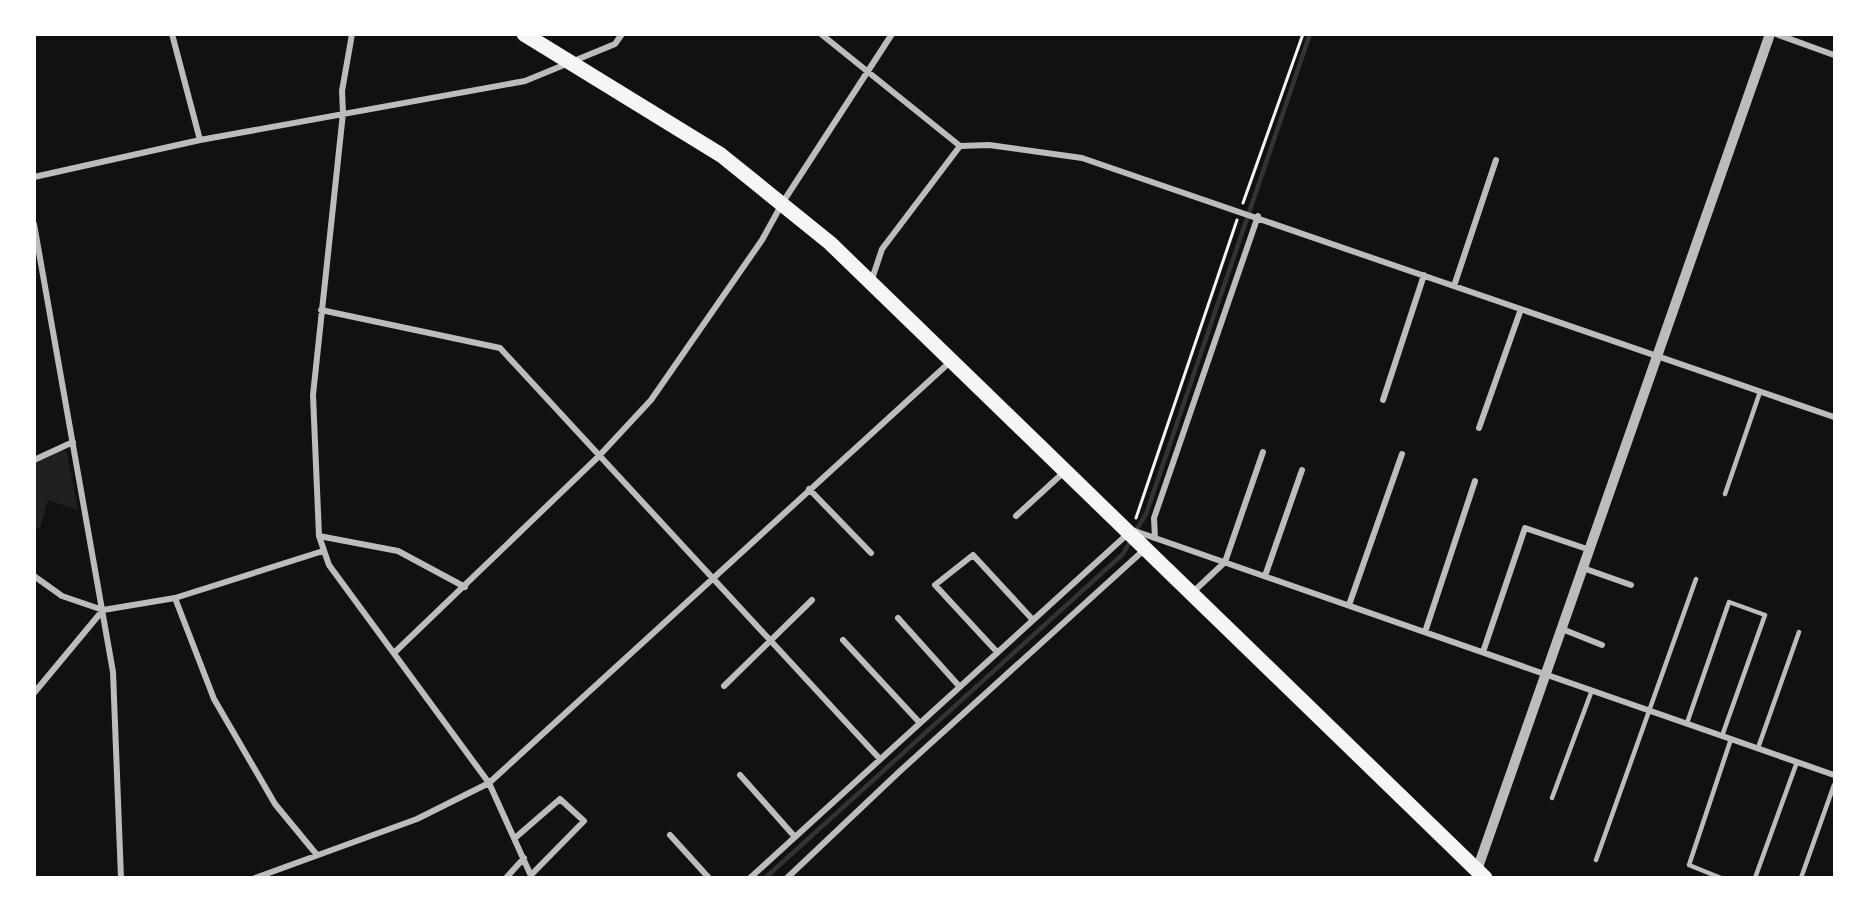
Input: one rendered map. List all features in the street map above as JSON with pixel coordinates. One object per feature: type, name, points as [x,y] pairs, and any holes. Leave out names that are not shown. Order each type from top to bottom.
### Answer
[{"type":"main road","points":[[524,34],[538,39],[571,62],[722,155],[783,202],[953,359],[1131,531],[1150,543],[1191,593],[1481,874]]},
{"type":"street","points":[[172,34],[200,140]]},
{"type":"street","points":[[352,34],[342,91],[343,112],[313,395],[319,536],[329,565],[489,783],[531,876],[584,822],[560,800],[515,838]]},
{"type":"street","points":[[34,177],[200,140],[343,112],[525,81],[615,44],[622,34]]},
{"type":"street","points":[[821,34],[960,146],[989,145],[1082,158],[1258,216],[1834,417]]},
{"type":"street","points":[[394,653],[598,457],[651,400],[762,240],[783,202],[892,34]]},
{"type":"street","points":[[1481,874],[1546,674],[1770,34]]},
{"type":"street","points":[[1776,34],[1834,55]]},
{"type":"street","points":[[871,282],[882,249],[960,146]]},
{"type":"street","points":[[1454,286],[1496,160]]},
{"type":"street","points":[[787,878],[899,772],[1150,543],[1154,518],[1258,216]]},
{"type":"street","points":[[34,224],[104,610],[113,672],[120,878]]},
{"type":"street","points":[[1383,400],[1424,275]]},
{"type":"street","points":[[1479,428],[1521,309]]},
{"type":"street","points":[[321,310],[500,348],[598,457],[879,758]]},
{"type":"street","points":[[255,878],[417,819],[489,783],[953,359]]},
{"type":"street","points":[[34,460],[73,442]]},
{"type":"street","points":[[1191,593],[1225,562],[1263,452]]},
{"type":"street","points":[[1349,605],[1402,454]]},
{"type":"street","points":[[1016,516],[1066,470]]},
{"type":"street","points":[[1265,576],[1302,470]]},
{"type":"street","points":[[1425,632],[1475,481]]},
{"type":"street","points":[[809,489],[871,553]]},
{"type":"street","points":[[1483,652],[1526,528],[1590,550]]},
{"type":"street","points":[[750,878],[879,758],[1131,531]]},
{"type":"street","points":[[319,536],[398,551],[465,587]]},
{"type":"street","points":[[1150,543],[1225,562],[1834,775]]},
{"type":"street","points":[[34,576],[62,596],[104,610],[175,598],[323,551]]},
{"type":"street","points":[[997,652],[935,585],[973,555],[1033,620]]},
{"type":"street","points":[[1583,567],[1631,585]]},
{"type":"street","points":[[175,598],[214,699],[275,804],[317,855]]},
{"type":"street","points":[[724,686],[812,600]]},
{"type":"street","points":[[34,693],[104,610]]},
{"type":"street","points":[[898,618],[959,686]]},
{"type":"street","points":[[1562,629],[1602,645]]},
{"type":"street","points":[[843,640],[919,722]]},
{"type":"street","points":[[740,775],[795,837]]},
{"type":"street","points":[[670,835],[709,878]]},
{"type":"street","points":[[506,878],[524,858]]},
{"type":"lane","points":[[1725,494],[1760,392]]},
{"type":"lane","points":[[1596,860],[1696,579]]},
{"type":"lane","points":[[1687,723],[1728,602],[1765,615],[1722,736]]},
{"type":"lane","points":[[1758,748],[1799,632]]},
{"type":"lane","points":[[1552,798],[1592,690]]},
{"type":"lane","points":[[1721,878],[1689,865],[1731,739]]},
{"type":"lane","points":[[1755,878],[1797,762]]},
{"type":"lane","points":[[1801,878],[1834,784]]},
{"type":"path","points":[[1131,531],[1303,34]]},
{"type":"shaded area","points":[[60,449],[67,452],[78,510],[48,500],[40,529],[35,527],[35,462]]},
{"type":"waterway","points":[[1135,532],[1146,514],[1310,34]]},
{"type":"waterway","points":[[765,878],[1123,554],[1131,540]]}]
